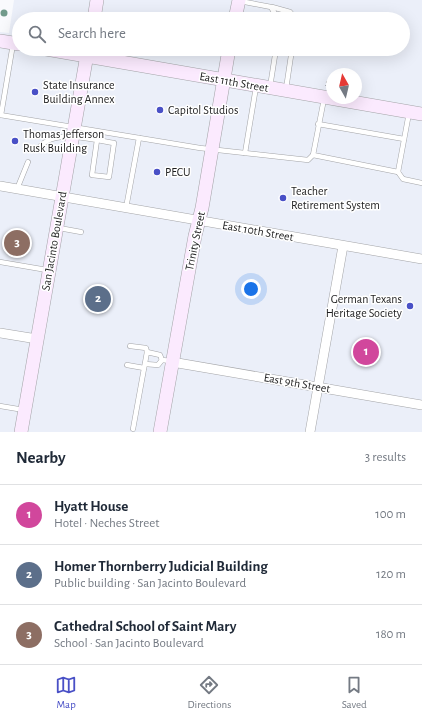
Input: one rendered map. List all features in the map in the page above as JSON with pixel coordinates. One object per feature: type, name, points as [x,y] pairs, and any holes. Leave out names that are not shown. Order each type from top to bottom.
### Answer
[{"type":"main road","points":[[95,12],[97,0]]},
{"type":"main road","points":[[236,12],[239,0]]},
{"type":"main road","points":[[0,41],[12,43]]},
{"type":"main road","name":"San Jacinto Boulevard","points":[[21,432],[87,56]]},
{"type":"main road","name":"East 11th Street","points":[[116,56],[224,80],[270,88],[325,91],[416,113]]},
{"type":"main road","name":"Trinity Street","points":[[160,432],[167,361],[199,220],[228,56]]},
{"type":"street","name":"East 10th Street","points":[[0,186],[422,259]]},
{"type":"street","points":[[310,432],[343,246]]},
{"type":"street","points":[[0,333],[37,339]]},
{"type":"street","name":"East 9th Street","points":[[167,361],[422,405]]},
{"type":"lane","points":[[239,0],[290,12]]},
{"type":"lane","points":[[271,7],[274,12]]},
{"type":"lane","points":[[13,56],[0,115],[114,143]]},
{"type":"lane","points":[[270,88],[275,56]]},
{"type":"lane","points":[[286,90],[291,56]]},
{"type":"lane","points":[[245,153],[256,85]]},
{"type":"lane","points":[[37,149],[47,141],[74,132],[116,134],[212,149],[308,160],[313,156],[325,91]]},
{"type":"lane","points":[[416,113],[404,139],[398,172],[402,179],[422,182]]},
{"type":"lane","points":[[318,124],[404,139]]},
{"type":"lane","points":[[97,140],[92,175],[109,178],[116,134]]},
{"type":"lane","points":[[126,208],[139,138]]},
{"type":"lane","points":[[313,156],[398,172]]},
{"type":"lane","points":[[17,189],[28,162]]},
{"type":"lane","points":[[57,227],[81,232]]},
{"type":"lane","points":[[0,262],[49,271]]},
{"type":"lane","points":[[127,366],[158,365],[167,361],[160,355],[147,352],[146,348],[130,346]]},
{"type":"lane","points":[[133,429],[147,352]]},
{"type":"lane","points":[[0,406],[25,410]]},
{"type":"path","points":[[325,91],[326,82]]},
{"type":"shaded area","points":[[14,0],[422,0],[422,432],[0,432],[0,32],[9,33],[12,13],[12,56],[410,56],[410,12],[12,12]]},
{"type":"place","name":"State Insurance Building Annex","points":[[35,92]]},
{"type":"place","name":"Capitol Studios","points":[[160,110]]},
{"type":"place","name":"Thomas Jefferson Rusk Building","points":[[15,141]]},
{"type":"place","name":"PECU","points":[[157,172]]},
{"type":"place","name":"Teacher Retirement System","points":[[283,198]]},
{"type":"place","name":"Cathedral School of Saint Mary","points":[[17,243]]},
{"type":"place","name":"Homer Thornberry Judicial Building","points":[[98,299]]},
{"type":"place","name":"German Texans Heritage Society","points":[[410,306]]},
{"type":"place","name":"Hyatt House","points":[[366,352]]}]
